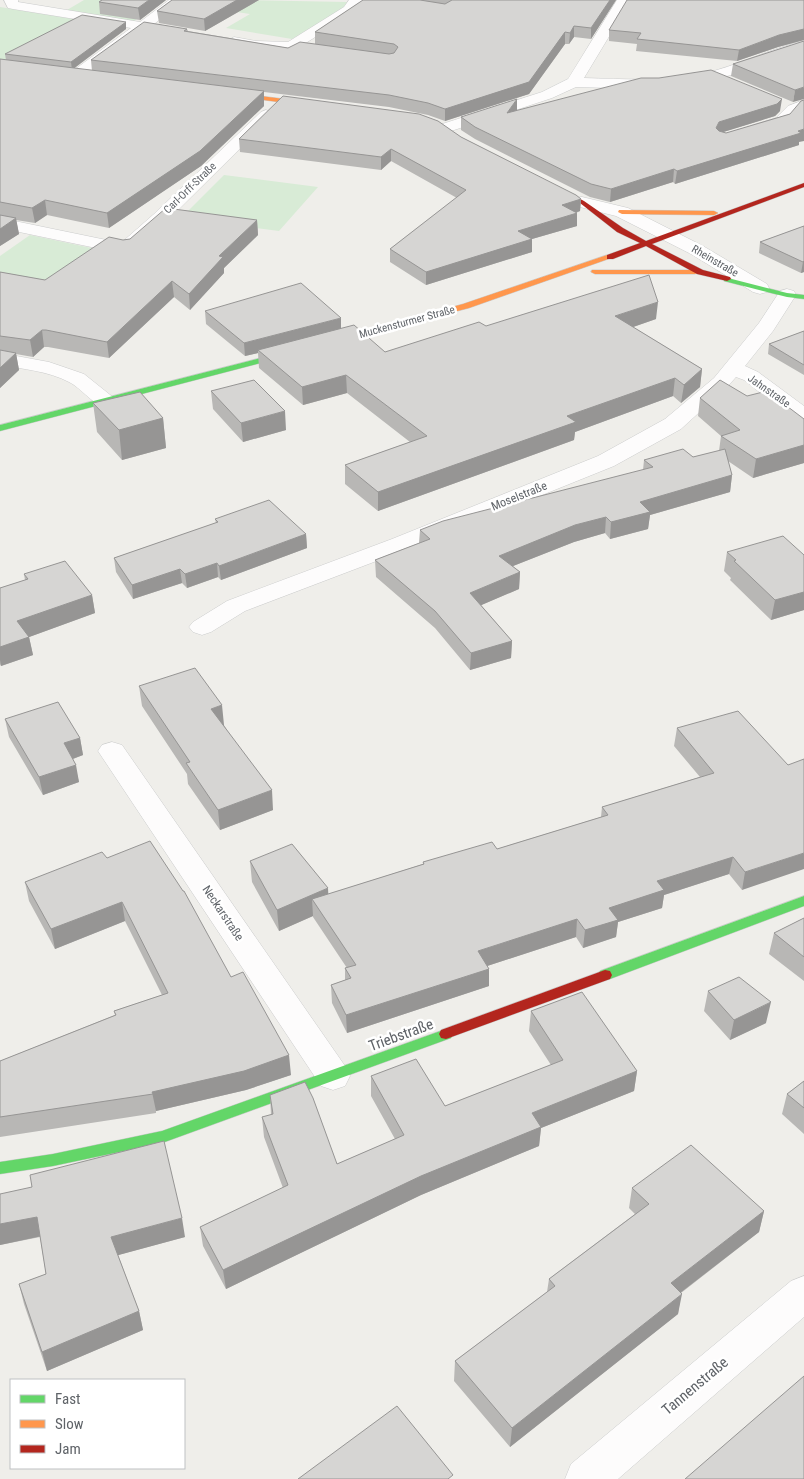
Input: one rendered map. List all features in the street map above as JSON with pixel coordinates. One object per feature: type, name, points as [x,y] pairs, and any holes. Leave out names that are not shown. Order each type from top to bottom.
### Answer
[{"type":"main road","points":[[70,75],[92,78]]},
{"type":"main road","points":[[214,92],[330,106]]},
{"type":"main road","points":[[441,127],[460,139]]},
{"type":"main road","name":"Rheinstraße","points":[[538,179],[582,202],[620,230],[700,272],[795,296]]},
{"type":"main road","name":"Muckensturmer Straße","points":[[0,428],[108,402],[466,306],[648,245],[804,185]]},
{"type":"main road","points":[[622,212],[733,212]]},
{"type":"main road","points":[[571,272],[650,270],[700,272]]},
{"type":"main road","name":"Triebstraße","points":[[0,1168],[53,1160],[162,1137],[333,1076],[804,901]]},
{"type":"street","points":[[11,0],[13,5],[188,34]]},
{"type":"street","points":[[70,75],[178,0]]},
{"type":"street","points":[[291,46],[350,10],[356,0]]},
{"type":"street","points":[[574,82],[624,0]]},
{"type":"street","points":[[217,38],[256,45],[316,48]]},
{"type":"street","points":[[441,127],[547,95],[574,82],[654,83],[684,81],[712,76],[804,45]]},
{"type":"street","points":[[712,76],[730,83]]},
{"type":"street","name":"Carl-Orff-Straße","points":[[0,223],[125,249],[160,218],[281,100]]},
{"type":"street","points":[[775,102],[798,107]]},
{"type":"street","points":[[741,134],[782,121],[798,107]]},
{"type":"street","name":"Rheinstraße","points":[[582,202],[622,212],[697,250],[760,288]]},
{"type":"street","name":"Moselstraße","points":[[202,627],[236,606],[400,544],[606,461],[673,424],[722,382],[766,327],[795,296]]},
{"type":"street","points":[[0,359],[49,368],[77,378],[108,402]]},
{"type":"street","name":"Jahnstraße","points":[[734,368],[751,376],[804,416]]},
{"type":"street","name":"Neckarstraße","points":[[112,751],[333,1076]]},
{"type":"street","name":"Tannenstraße","points":[[586,1479],[804,1293]]},
{"type":"green space","points":[[84,0],[163,0],[134,21],[67,10]]},
{"type":"green space","points":[[241,0],[347,2],[342,10],[292,39],[226,28],[250,14],[223,10]]},
{"type":"green space","points":[[0,7],[86,21],[98,48],[0,62]]},
{"type":"green space","points":[[224,175],[318,187],[279,231],[181,218]]},
{"type":"green space","points":[[30,235],[101,250],[49,287],[0,280],[0,256]]},
{"type":"building","points":[[102,0],[149,0],[138,8],[99,2]]},
{"type":"building","points":[[172,0],[237,0],[204,19],[157,11]]},
{"type":"building","points":[[363,0],[420,0],[445,4],[452,0],[610,0],[591,28],[574,26],[570,33],[565,32],[529,82],[445,109],[428,103],[389,95],[91,60],[144,22],[187,29],[184,31],[288,48],[300,42],[389,54],[394,53],[398,47],[394,44],[315,32]]},
{"type":"building","points":[[627,0],[804,0],[804,29],[779,35],[739,50],[637,39],[641,33],[609,30]]},
{"type":"building","points":[[82,15],[126,22],[71,62],[5,54]]},
{"type":"building","points":[[804,41],[804,87],[795,90],[733,64]]},
{"type":"building","points":[[0,59],[264,91],[200,151],[107,213],[45,200],[32,208],[0,202]]},
{"type":"building","points":[[711,70],[782,99],[777,104],[719,122],[716,128],[719,131],[726,133],[790,114],[804,100],[804,129],[798,131],[801,133],[611,189],[591,184],[475,127],[461,117],[517,99],[507,113],[641,78],[659,78]]},
{"type":"building","points":[[283,96],[419,114],[438,121],[461,137],[576,195],[581,199],[562,205],[577,213],[518,231],[532,239],[426,272],[390,249],[466,190],[391,149],[381,157],[239,139]]},
{"type":"building","points":[[166,208],[257,220],[219,256],[223,257],[189,294],[172,281],[107,342],[46,330],[42,330],[30,340],[0,336],[0,272],[45,280],[109,237],[123,240],[130,239]]},
{"type":"building","points":[[0,215],[16,218],[0,229]]},
{"type":"building","points":[[804,226],[803,262],[760,242]]},
{"type":"building","points":[[649,275],[658,302],[615,316],[702,369],[684,385],[675,378],[567,416],[576,422],[378,492],[345,465],[427,436],[346,375],[302,387],[258,350],[354,325],[385,352],[479,322],[486,326]]},
{"type":"building","points":[[301,283],[341,318],[244,343],[205,311]]},
{"type":"building","points":[[804,331],[804,365],[769,344]]},
{"type":"building","points":[[0,350],[16,353],[0,368]]},
{"type":"building","points":[[254,380],[285,411],[241,423],[211,391]]},
{"type":"building","points":[[720,380],[747,396],[767,391],[804,419],[804,445],[756,459],[721,436],[740,430],[700,398]]},
{"type":"building","points":[[140,392],[163,418],[119,430],[93,403]]},
{"type":"building","points":[[683,449],[693,457],[725,449],[732,475],[640,502],[650,512],[611,522],[606,517],[575,525],[499,556],[520,572],[470,593],[512,641],[471,653],[435,611],[375,560],[430,539],[420,530],[443,521],[653,467],[644,460]]},
{"type":"building","points":[[269,500],[306,534],[219,566],[217,563],[185,574],[180,569],[132,585],[114,558],[218,522],[215,519]]},
{"type":"building","points":[[783,536],[804,555],[804,592],[775,600],[727,552]]},
{"type":"building","points":[[65,561],[92,595],[17,621],[29,637],[0,647],[0,588],[28,579],[24,574]]},
{"type":"building","points":[[195,668],[222,705],[211,709],[272,790],[218,810],[186,763],[190,762],[139,686]]},
{"type":"building","points":[[58,702],[80,738],[64,743],[76,765],[39,777],[5,719]]},
{"type":"building","points":[[738,711],[788,765],[804,759],[804,853],[745,872],[733,857],[657,881],[664,890],[609,908],[618,920],[585,930],[577,919],[478,951],[489,969],[346,1015],[331,985],[351,978],[345,968],[356,965],[312,899],[424,864],[423,862],[492,842],[497,849],[608,815],[602,807],[714,773],[677,728]]},
{"type":"building","points":[[150,841],[184,891],[231,977],[243,972],[289,1055],[244,1071],[152,1092],[153,1094],[0,1117],[0,1061],[116,1015],[114,1011],[168,993],[122,902],[51,929],[25,882],[102,852],[107,858]]},
{"type":"building","points":[[292,844],[328,888],[277,910],[250,861]]},
{"type":"building","points":[[804,918],[804,957],[774,933]]},
{"type":"building","points":[[739,977],[771,1002],[734,1020],[708,991]]},
{"type":"building","points":[[582,992],[637,1071],[532,1113],[541,1127],[421,1176],[223,1270],[200,1227],[288,1185],[262,1117],[273,1114],[270,1095],[305,1082],[313,1098],[337,1164],[404,1135],[371,1076],[416,1059],[445,1106],[563,1060],[531,1011]]},
{"type":"building","points":[[804,1081],[804,1108],[787,1094]]},
{"type":"building","points":[[164,1141],[182,1218],[111,1237],[139,1311],[42,1352],[19,1284],[46,1274],[37,1217],[0,1224],[0,1194],[32,1187],[30,1175]]},
{"type":"building","points":[[691,1145],[764,1211],[671,1283],[682,1294],[512,1428],[455,1361],[555,1286],[549,1279],[649,1204],[632,1188]]},
{"type":"building","points":[[804,1376],[804,1479],[685,1479]]},
{"type":"building","points":[[397,1406],[453,1475],[448,1479],[298,1479]]},
{"type":"traffic: fast","points":[[727,279],[787,295],[804,297]]},
{"type":"traffic: fast","points":[[0,428],[292,352]]},
{"type":"traffic: fast","points":[[605,975],[804,901]]},
{"type":"traffic: fast","points":[[0,1168],[53,1160],[162,1137],[446,1034]]},
{"type":"traffic: slow","points":[[228,94],[317,105]]},
{"type":"traffic: slow","points":[[622,212],[714,213]]},
{"type":"traffic: slow","points":[[292,352],[466,306],[610,257]]},
{"type":"traffic: slow","points":[[595,272],[695,272]]},
{"type":"traffic: jam","points":[[548,184],[582,202],[620,230],[700,272],[727,279]]},
{"type":"traffic: jam","points":[[610,257],[804,185]]},
{"type":"traffic: jam","points":[[446,1034],[605,975]]}]
